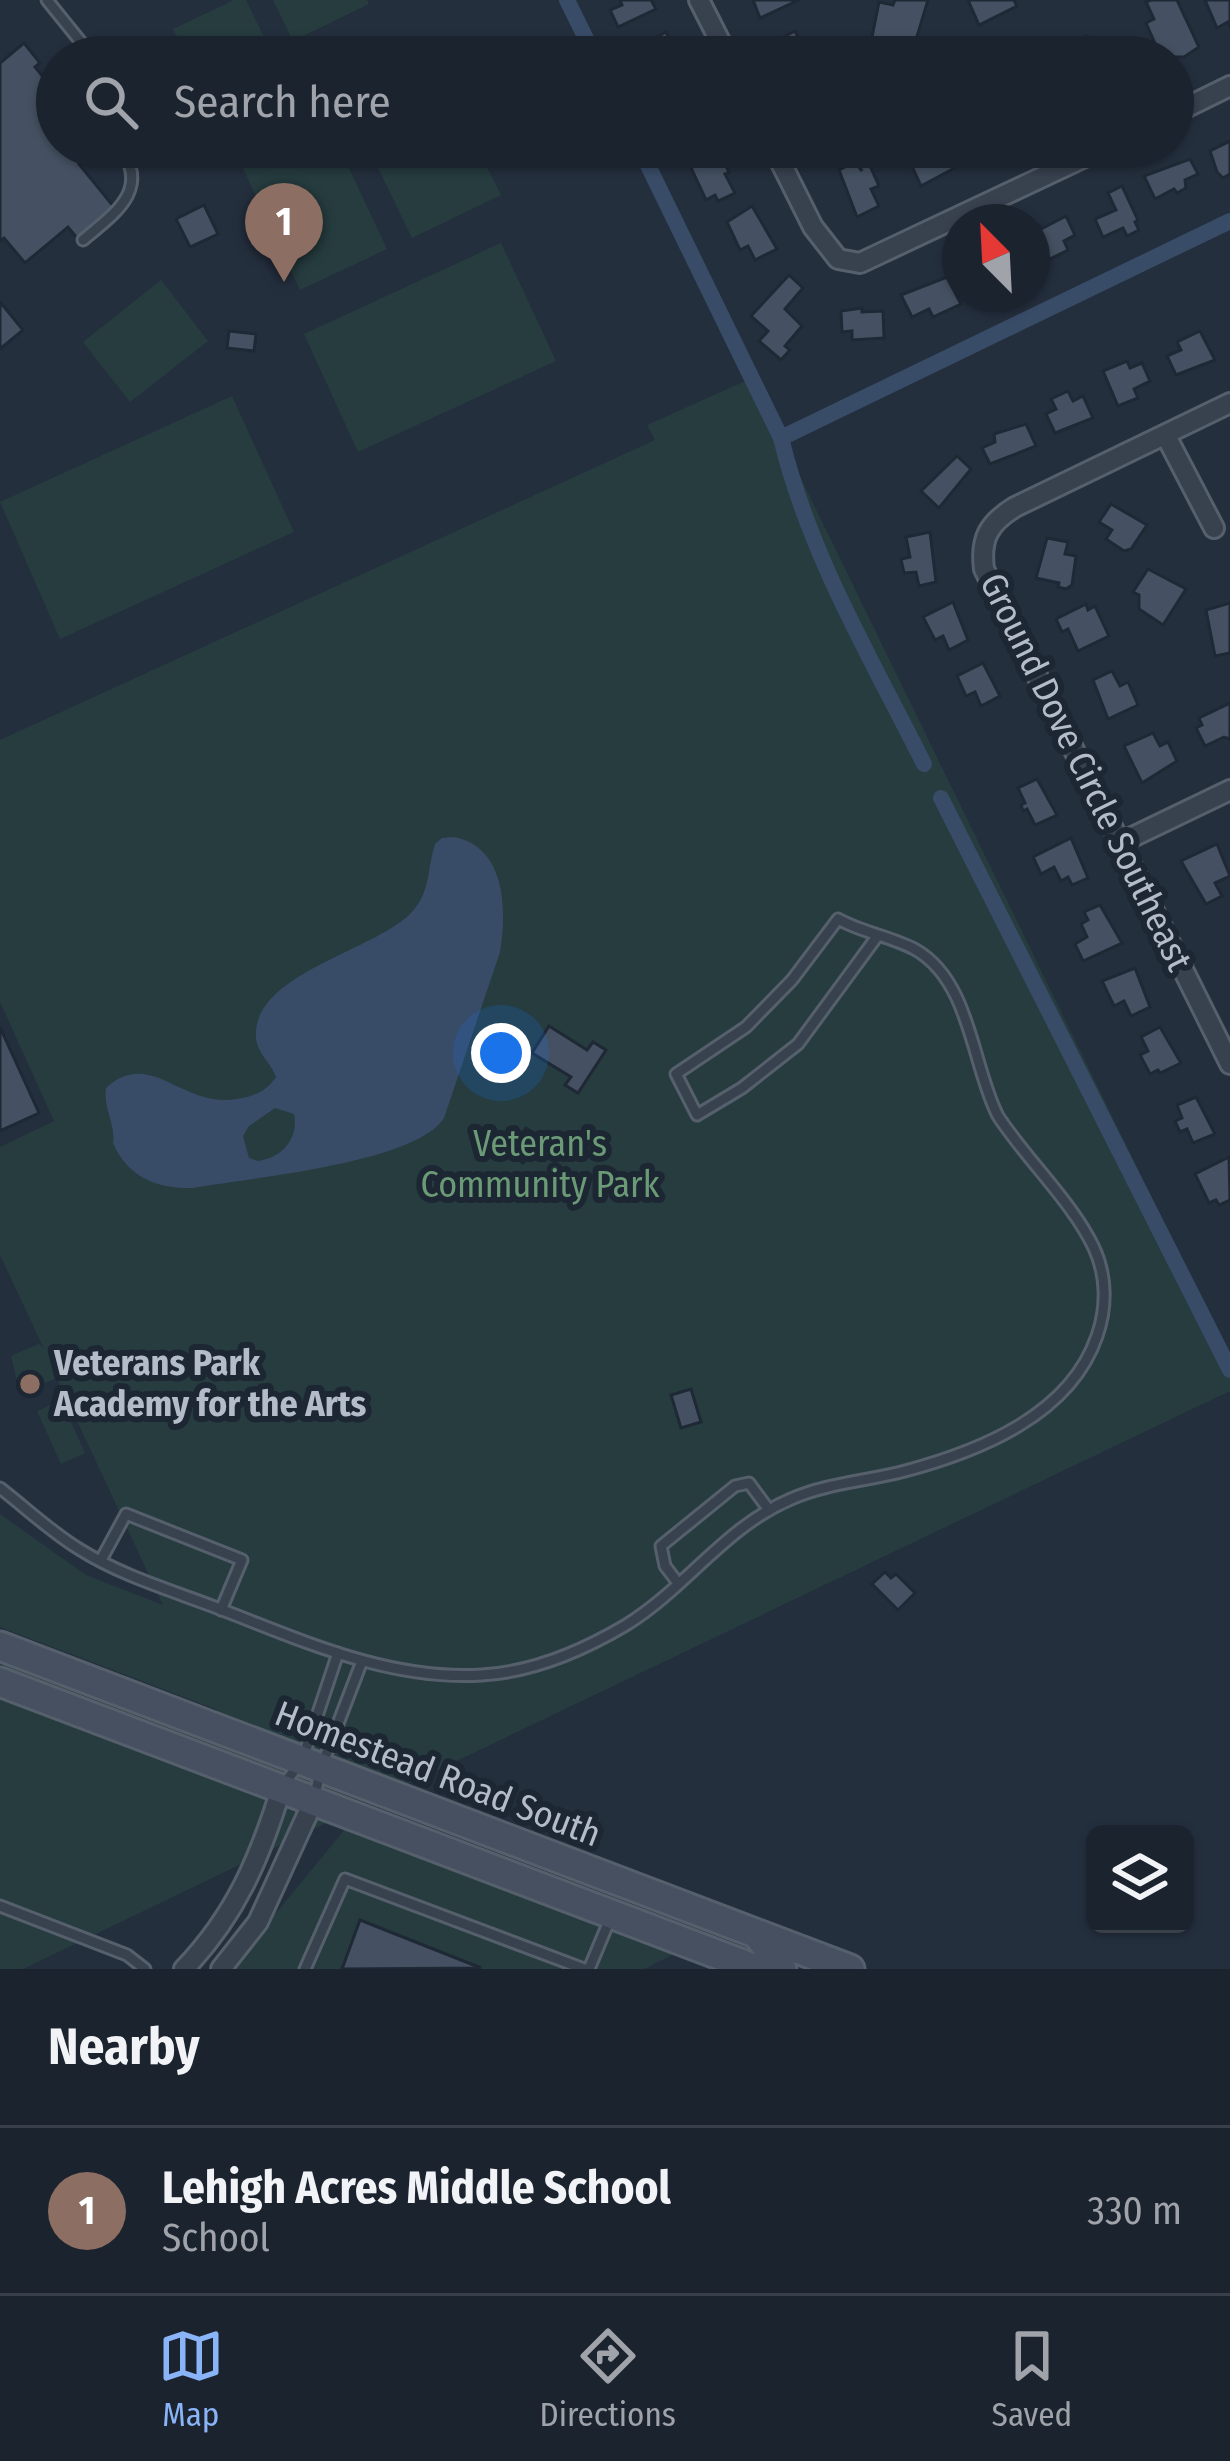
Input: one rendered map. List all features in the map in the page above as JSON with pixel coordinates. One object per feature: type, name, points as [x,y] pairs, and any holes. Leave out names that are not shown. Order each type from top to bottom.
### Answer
[{"type":"main road","name":"Homestead Road South","points":[[0,1646],[850,1969]]},
{"type":"main road","name":"Homestead Road South","points":[[0,1682],[756,1969]]},
{"type":"main road","points":[[758,1935],[782,1969]]},
{"type":"street","points":[[700,0],[718,36]]},
{"type":"street","points":[[1194,104],[1230,86]]},
{"type":"street","points":[[784,168],[813,227],[838,259],[860,263],[1062,168]]},
{"type":"street","name":"Ground Dove Circle Southeast","points":[[1230,404],[1015,507],[986,532],[981,550],[984,569],[1120,843],[1222,1027],[1230,1064]]},
{"type":"street","points":[[1166,436],[1214,528]]},
{"type":"street","points":[[1120,843],[1230,790]]},
{"type":"street","points":[[184,1969],[224,1923],[245,1888],[281,1789]]},
{"type":"street","points":[[221,1969],[258,1922],[314,1800]]},
{"type":"lane","points":[[47,0],[77,36]]},
{"type":"lane","points":[[83,240],[122,205],[134,180],[131,168]]},
{"type":"lane","points":[[0,1488],[79,1550],[221,1610],[362,1660],[430,1676],[484,1676],[538,1664],[628,1624],[735,1531],[769,1510],[827,1487],[939,1461],[1007,1433],[1070,1387],[1082,1372],[1100,1327],[1105,1288],[1094,1249],[987,1096],[961,1011],[945,979],[916,950],[876,938],[838,919],[792,980],[746,1027],[676,1074],[697,1115],[742,1088],[798,1044],[876,938]]},
{"type":"lane","points":[[678,1583],[664,1566],[661,1546],[735,1486],[749,1484],[769,1510]]},
{"type":"lane","points":[[101,1561],[126,1514],[242,1560],[221,1610]]},
{"type":"lane","points":[[314,1800],[311,1764],[338,1653]]},
{"type":"lane","points":[[281,1789],[311,1764],[362,1660]]},
{"type":"lane","points":[[305,1969],[345,1879],[586,1969],[612,1914]]},
{"type":"lane","points":[[0,1906],[127,1955],[145,1969]]},
{"type":"green space","points":[[234,0],[246,0],[264,36],[176,36],[173,29]]},
{"type":"green space","points":[[273,0],[367,0],[369,4],[303,36],[291,36]]},
{"type":"green space","points":[[243,168],[349,168],[387,249],[300,290]]},
{"type":"green space","points":[[378,168],[488,168],[501,195],[412,238]]},
{"type":"green space","points":[[501,243],[556,361],[358,452],[304,334]]},
{"type":"green space","points":[[161,280],[208,341],[130,402],[83,342]]},
{"type":"green space","name":"Veteran's Community Park","points":[[752,378],[1230,1358],[1230,1391],[400,1788],[213,1715],[217,1710],[210,1707],[0,1627],[0,1514],[86,1575],[163,1605],[57,1378],[20,1394],[11,1356],[39,1344],[44,1349],[0,1255],[0,1147],[54,1121],[0,1002],[0,740],[655,440],[647,425]]},
{"type":"green space","points":[[232,396],[294,532],[60,639],[0,502]]},
{"type":"green space","points":[[61,1400],[85,1453],[61,1464],[37,1411]]},
{"type":"green space","points":[[0,1656],[302,1771],[302,1777],[366,1804],[360,1808],[0,1672]]},
{"type":"green space","points":[[0,1692],[337,1818],[23,1969],[0,1969]]},
{"type":"green space","points":[[350,1823],[682,1950],[644,1969],[230,1969]]},
{"type":"water","points":[[442,838],[471,843],[484,853],[499,882],[503,918],[500,952],[444,1118],[427,1134],[367,1157],[193,1188],[156,1183],[127,1165],[113,1143],[106,1088],[122,1077],[138,1074],[217,1100],[264,1090],[276,1077],[257,1042],[260,1014],[294,980],[394,927],[411,913],[425,889],[435,844]],"holes":[[[275,1108],[294,1114],[294,1131],[281,1151],[258,1161],[249,1158],[243,1136],[249,1126]]]},
{"type":"building","points":[[620,0],[651,0],[656,9],[618,27],[610,10],[622,5]]},
{"type":"building","points":[[753,0],[799,0],[760,18]]},
{"type":"building","points":[[895,0],[928,0],[917,36],[872,36],[879,2],[893,5]]},
{"type":"building","points":[[968,0],[1014,0],[1017,6],[979,25]]},
{"type":"building","points":[[1177,0],[1194,36],[1152,36],[1146,23],[1154,19],[1146,2]]},
{"type":"building","points":[[1205,0],[1230,0],[1230,28],[1228,22],[1217,28]]},
{"type":"building","points":[[24,43],[36,58],[36,168],[82,168],[114,207],[77,238],[68,227],[25,263],[4,238],[0,241],[0,63]]},
{"type":"building","points":[[1230,141],[1230,174],[1223,178],[1210,151]]},
{"type":"building","points":[[1194,166],[1198,174],[1185,180],[1186,188],[1155,199],[1144,176],[1166,168]]},
{"type":"building","points":[[691,168],[727,168],[725,174],[735,193],[718,201],[715,195],[706,200]]},
{"type":"building","points":[[871,168],[879,186],[871,189],[879,206],[857,217],[839,170]]},
{"type":"building","points":[[913,168],[955,168],[921,186]]},
{"type":"building","points":[[1122,186],[1139,230],[1127,236],[1123,228],[1103,237],[1095,219],[1116,210],[1108,193]]},
{"type":"building","points":[[204,205],[218,234],[190,247],[176,219]]},
{"type":"building","points":[[752,206],[777,249],[755,260],[748,246],[740,250],[727,222]]},
{"type":"building","points":[[1066,216],[1075,235],[1064,241],[1068,250],[1050,259],[1050,224]]},
{"type":"building","points":[[789,275],[803,288],[785,309],[802,326],[785,346],[790,350],[781,360],[759,341],[768,331],[751,316]]},
{"type":"building","points":[[942,279],[944,312],[933,317],[929,309],[912,317],[901,295]]},
{"type":"building","points":[[0,302],[23,330],[0,349]]},
{"type":"building","points":[[862,308],[862,312],[883,311],[884,338],[852,340],[852,331],[842,332],[841,311]]},
{"type":"building","points":[[229,331],[256,334],[254,351],[227,348]]},
{"type":"building","points":[[1200,331],[1215,360],[1176,375],[1167,356],[1181,350],[1177,342]]},
{"type":"building","points":[[1127,361],[1130,368],[1142,363],[1150,381],[1134,389],[1138,398],[1118,406],[1103,371]]},
{"type":"building","points":[[1068,391],[1073,401],[1083,396],[1093,418],[1055,433],[1046,414],[1056,409],[1051,399]]},
{"type":"building","points":[[1026,424],[1036,446],[990,464],[982,448],[995,442],[994,434]]},
{"type":"building","points":[[957,456],[971,469],[939,508],[921,491]]},
{"type":"building","points":[[1111,504],[1147,525],[1131,549],[1124,551],[1106,539],[1112,530],[1099,522]]},
{"type":"building","points":[[930,532],[936,582],[919,586],[916,572],[904,573],[901,559],[910,557],[906,537]]},
{"type":"building","points":[[1047,538],[1068,542],[1065,554],[1076,556],[1072,585],[1066,589],[1036,578]]},
{"type":"building","points":[[1148,569],[1186,589],[1163,625],[1139,609],[1139,595],[1133,592]]},
{"type":"building","points":[[953,602],[968,640],[949,650],[943,636],[935,640],[923,617]]},
{"type":"building","points":[[1230,603],[1230,653],[1215,656],[1206,610]]},
{"type":"building","points":[[1086,604],[1088,610],[1095,606],[1109,636],[1078,651],[1068,629],[1062,632],[1056,619]]},
{"type":"building","points":[[983,663],[1000,696],[981,706],[975,692],[966,696],[957,676]]},
{"type":"building","points":[[1112,671],[1120,686],[1128,682],[1138,705],[1108,719],[1093,680]]},
{"type":"building","points":[[1230,703],[1230,739],[1205,746],[1196,728],[1202,725],[1199,718]]},
{"type":"building","points":[[1153,733],[1160,746],[1168,742],[1177,761],[1142,783],[1124,746]]},
{"type":"building","points":[[1037,779],[1057,815],[1035,825],[1027,809],[1023,811],[1025,803],[1018,788]]},
{"type":"building","points":[[1071,838],[1088,878],[1072,885],[1068,877],[1061,881],[1054,867],[1041,874],[1033,857]]},
{"type":"building","points":[[1217,844],[1230,876],[1215,883],[1222,896],[1206,904],[1181,861]]},
{"type":"building","points":[[1100,905],[1122,943],[1083,961],[1075,944],[1087,937],[1081,924],[1088,920],[1084,912]]},
{"type":"building","points":[[1135,968],[1150,1007],[1131,1016],[1124,1001],[1114,1006],[1102,981]]},
{"type":"building","points":[[549,1026],[587,1050],[593,1042],[606,1050],[578,1093],[565,1085],[571,1077],[532,1053]]},
{"type":"building","points":[[0,1027],[39,1113],[0,1131]]},
{"type":"building","points":[[1160,1027],[1181,1063],[1150,1074],[1140,1055],[1148,1051],[1141,1037]]},
{"type":"building","points":[[1196,1097],[1215,1134],[1193,1143],[1187,1129],[1180,1132],[1175,1121],[1182,1118],[1177,1105]]},
{"type":"building","points":[[526,1128],[541,1138],[523,1163],[508,1153]]},
{"type":"building","points":[[1229,1157],[1230,1200],[1209,1203],[1195,1174]]},
{"type":"building","points":[[691,1389],[701,1422],[681,1428],[671,1395]]},
{"type":"building","points":[[885,1572],[891,1578],[896,1574],[915,1593],[898,1610],[872,1584]]},
{"type":"building","points":[[360,1920],[481,1968],[342,1969]]},
{"type":"waterway","points":[[567,0],[585,36]]},
{"type":"waterway","points":[[649,168],[781,438],[1230,221]]},
{"type":"waterway","points":[[781,438],[825,564],[924,764]]},
{"type":"waterway","points":[[941,798],[1230,1370]]},
{"type":"place","name":"Lehigh Acres Middle School","points":[[284,282]]},
{"type":"place","name":"Veterans Park Academy for the Arts","points":[[30,1384]]}]
